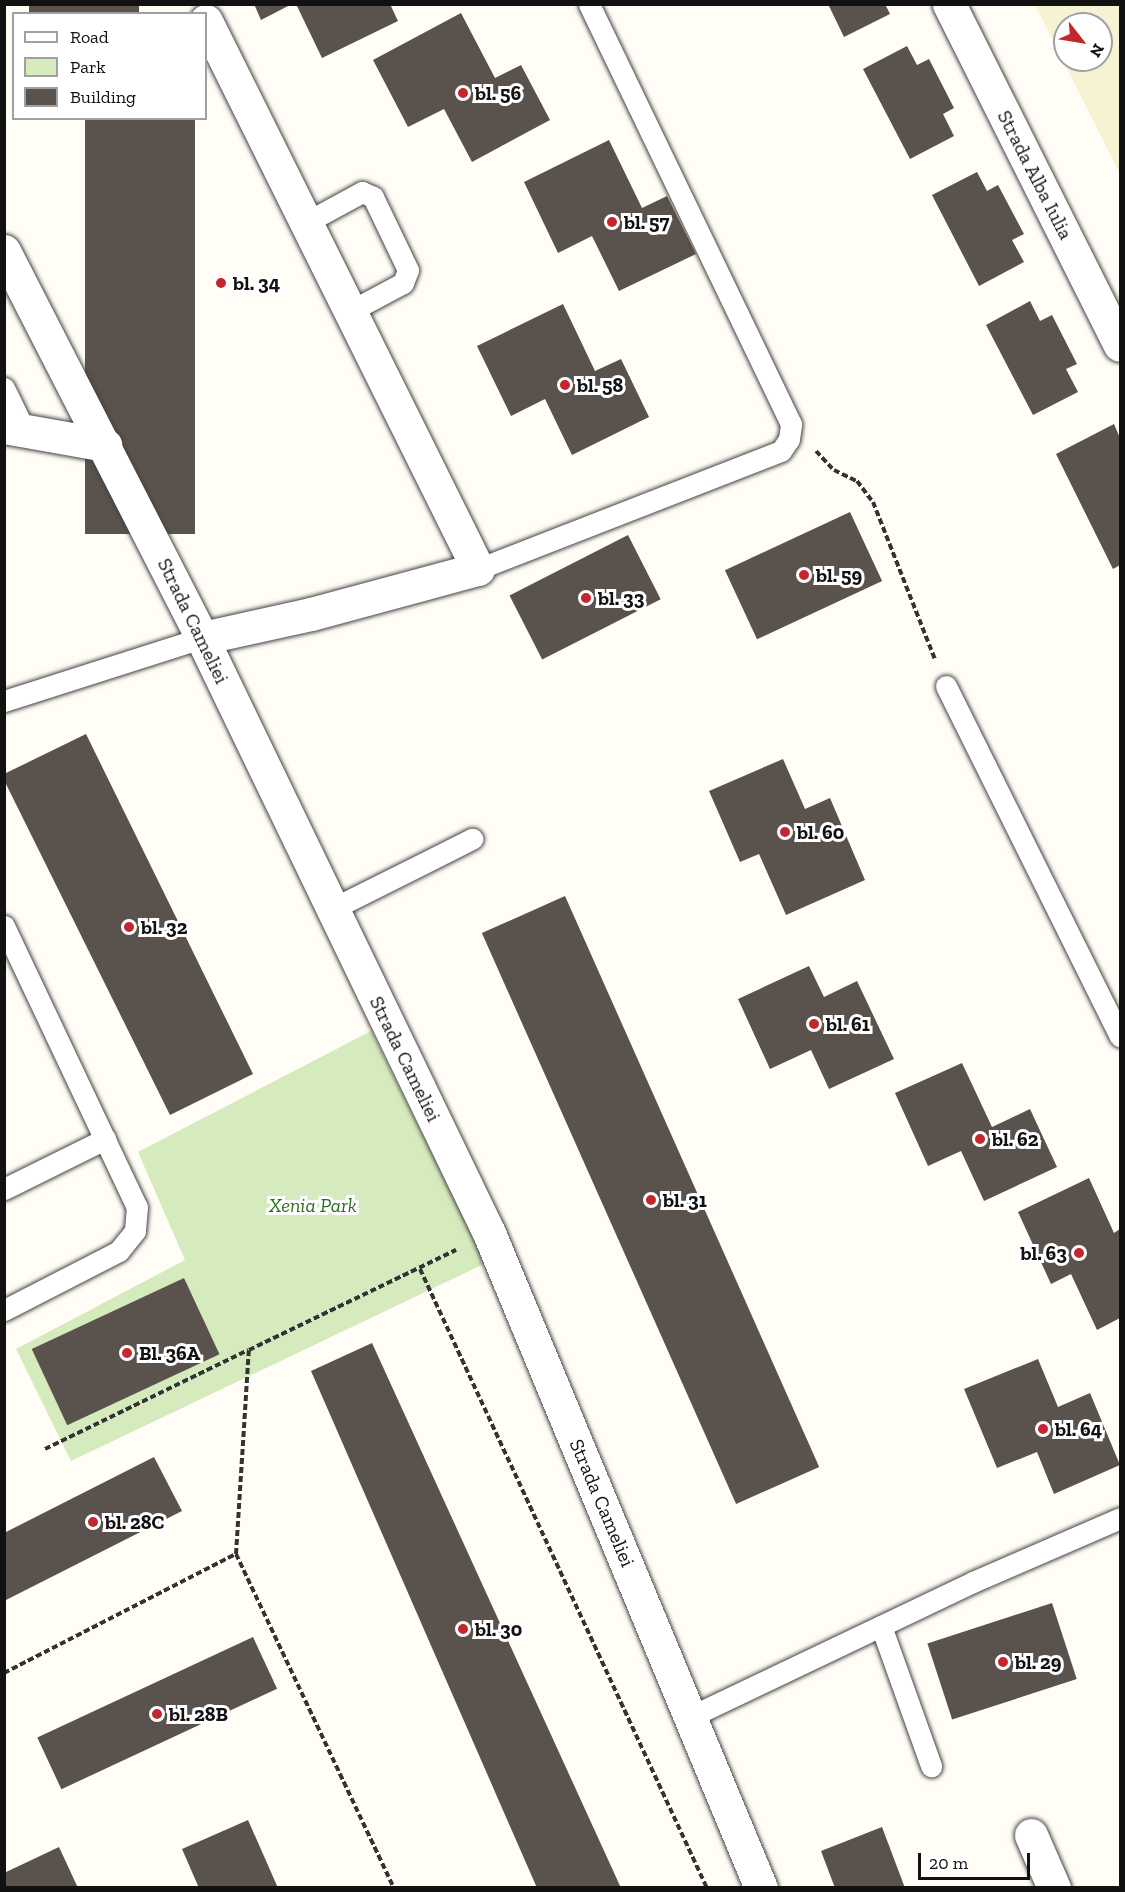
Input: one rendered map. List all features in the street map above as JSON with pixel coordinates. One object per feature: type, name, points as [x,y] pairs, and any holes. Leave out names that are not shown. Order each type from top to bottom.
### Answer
[{"type":"street","name":"Strada Alba Iulia","points":[[949,4],[1120,345]]},
{"type":"street","points":[[202,638],[311,614],[478,569],[207,23]]},
{"type":"street","name":"Strada Cameliei","points":[[4,251],[202,638],[489,1233],[692,1716],[761,1887]]},
{"type":"street","points":[[15,429],[105,445]]},
{"type":"street","points":[[1031,1835],[1054,1887]]},
{"type":"lane","points":[[478,569],[781,451],[789,440],[791,424],[588,4]]},
{"type":"lane","points":[[305,223],[362,192],[373,196],[408,270],[403,283],[349,312]]},
{"type":"lane","points":[[4,388],[15,429]]},
{"type":"lane","points":[[4,701],[202,638]]},
{"type":"lane","points":[[946,686],[1120,1036]]},
{"type":"lane","points":[[332,909],[472,839]]},
{"type":"lane","points":[[4,926],[137,1207],[135,1231],[119,1251],[5,1308]]},
{"type":"lane","points":[[4,1189],[105,1139]]},
{"type":"lane","points":[[692,1716],[881,1626],[1120,1518]]},
{"type":"lane","points":[[881,1626],[931,1766]]},
{"type":"path","points":[[791,424],[834,470],[857,481],[873,502],[946,686]]},
{"type":"path","points":[[45,1449],[420,1269],[489,1233]]},
{"type":"path","points":[[420,1269],[707,1887]]},
{"type":"path","points":[[249,1350],[236,1554],[394,1887]]},
{"type":"path","points":[[4,1673],[236,1554]]},
{"type":"shaded area","points":[[1035,5],[1120,5],[1120,174],[1069,72],[1113,72],[1113,12],[1053,12],[1053,41]]},
{"type":"green space","name":"Xenia Park","points":[[371,1031],[486,1263],[71,1461],[16,1349],[185,1260],[138,1152]]},
{"type":"building","points":[[29,4],[139,4],[139,12],[29,12]]},
{"type":"building","points":[[254,4],[292,4],[261,20]]},
{"type":"building","points":[[296,4],[390,4],[398,21],[322,58]]},
{"type":"building","points":[[828,4],[885,4],[890,14],[844,37]]},
{"type":"building","name":"bl. 56","points":[[461,13],[495,78],[521,65],[550,120],[472,162],[444,109],[408,127],[373,60]]},
{"type":"building","points":[[907,46],[917,65],[929,59],[954,108],[943,114],[954,136],[910,159],[863,69]]},
{"type":"building","points":[[85,120],[195,120],[195,534],[85,534]]},
{"type":"building","name":"bl. 57","points":[[609,140],[642,208],[667,196],[696,254],[619,291],[592,236],[558,253],[524,182]]},
{"type":"building","points":[[977,172],[987,191],[998,185],[1024,234],[1012,240],[1024,262],[979,286],[932,195]]},
{"type":"building","points":[[1030,301],[1040,321],[1052,315],[1077,364],[1066,369],[1078,392],[1033,415],[986,325]]},
{"type":"building","name":"bl. 58","points":[[563,304],[595,371],[621,359],[649,417],[572,455],[545,399],[511,416],[477,346]]},
{"type":"building","points":[[1114,424],[1120,438],[1120,565],[1113,569],[1056,454]]},
{"type":"building","name":"bl. 59","points":[[850,512],[882,581],[757,639],[725,570]]},
{"type":"building","name":"bl. 33","points":[[628,535],[661,599],[542,660],[509,595]]},
{"type":"building","name":"bl. 32","points":[[86,734],[253,1074],[170,1115],[4,780],[4,774]]},
{"type":"building","name":"bl. 60","points":[[783,759],[805,809],[830,798],[865,880],[786,915],[759,854],[740,862],[709,791]]},
{"type":"building","name":"bl. 31","points":[[565,896],[819,1467],[736,1504],[482,933]]},
{"type":"building","name":"bl. 61","points":[[809,966],[824,997],[857,981],[894,1059],[829,1089],[811,1050],[770,1069],[738,999]]},
{"type":"building","name":"bl. 62","points":[[962,1063],[992,1127],[1030,1109],[1057,1167],[984,1201],[961,1151],[928,1166],[895,1093]]},
{"type":"building","name":"bl. 63","points":[[1089,1178],[1114,1233],[1120,1229],[1120,1318],[1097,1330],[1071,1274],[1051,1284],[1018,1212]]},
{"type":"building","name":"Bl. 36A","points":[[184,1278],[219,1354],[67,1425],[32,1349]]},
{"type":"building","name":"bl. 30","points":[[372,1343],[621,1888],[537,1888],[311,1371]]},
{"type":"building","name":"bl. 64","points":[[1038,1359],[1058,1407],[1090,1393],[1120,1465],[1054,1494],[1037,1452],[997,1468],[964,1389]]},
{"type":"building","name":"bl. 28C","points":[[154,1457],[182,1511],[4,1601],[4,1533]]},
{"type":"building","name":"bl. 29","points":[[1052,1603],[1077,1679],[952,1720],[927,1643]]},
{"type":"building","name":"bl. 28B","points":[[253,1637],[277,1689],[61,1789],[37,1738]]},
{"type":"building","points":[[248,1820],[278,1888],[199,1888],[182,1849]]},
{"type":"building","points":[[882,1827],[905,1888],[835,1888],[821,1851]]},
{"type":"building","points":[[59,1847],[78,1888],[4,1888],[4,1873]]},
{"type":"place","name":"bl. 56","points":[[463,93]]},
{"type":"place","name":"bl. 57","points":[[612,222]]},
{"type":"place","name":"bl. 34","points":[[221,283]]},
{"type":"place","name":"bl. 58","points":[[565,385]]},
{"type":"place","name":"bl. 59","points":[[804,575]]},
{"type":"place","name":"bl. 33","points":[[586,598]]},
{"type":"place","name":"bl. 60","points":[[785,832]]},
{"type":"place","name":"bl. 32","points":[[129,927]]},
{"type":"place","name":"bl. 61","points":[[814,1024]]},
{"type":"place","name":"bl. 62","points":[[980,1139]]},
{"type":"place","name":"bl. 31","points":[[651,1200]]},
{"type":"place","name":"bl. 63","points":[[1079,1253]]},
{"type":"place","name":"Bl. 36A","points":[[127,1353]]},
{"type":"place","name":"bl. 64","points":[[1043,1429]]},
{"type":"place","name":"bl. 28C","points":[[93,1522]]},
{"type":"place","name":"bl. 30","points":[[463,1629]]},
{"type":"place","name":"bl. 29","points":[[1003,1662]]},
{"type":"place","name":"bl. 28B","points":[[157,1714]]}]
